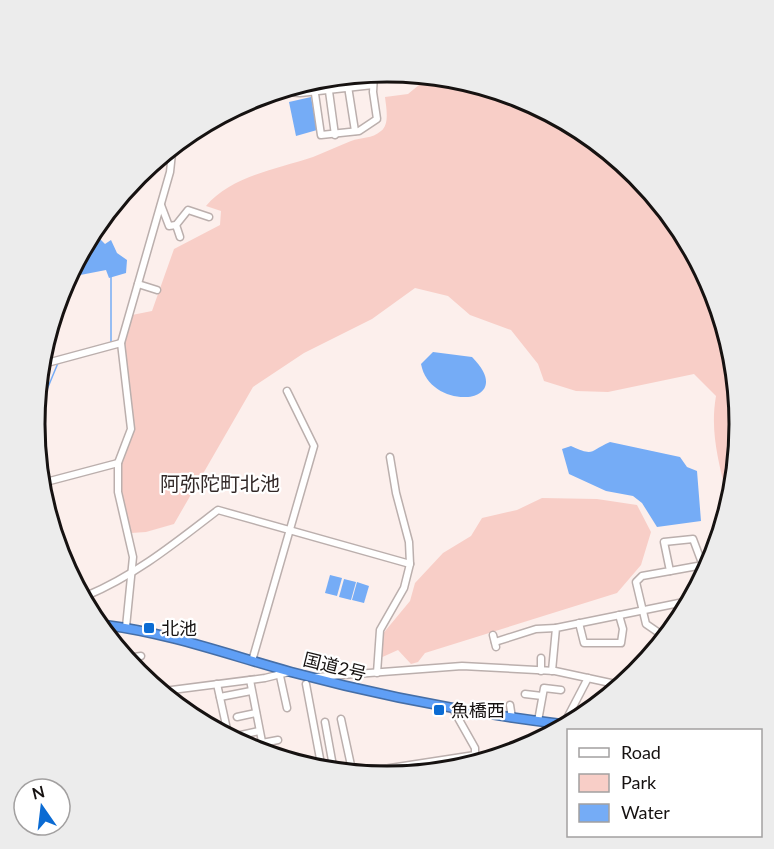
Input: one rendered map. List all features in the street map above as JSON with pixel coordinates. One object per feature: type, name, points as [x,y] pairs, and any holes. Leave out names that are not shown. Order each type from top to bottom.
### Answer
[{"type":"highway","name":"国道2号","points":[[110,625],[252,661],[290,672],[309,681],[453,709],[555,722]]},
{"type":"street","points":[[347,85],[355,131]]},
{"type":"street","points":[[314,90],[321,135],[355,131],[377,119],[373,85],[330,87]]},
{"type":"street","points":[[328,88],[335,135]]},
{"type":"street","points":[[126,627],[129,575],[133,557],[118,492],[118,463],[131,429],[121,343],[170,172],[171,159]]},
{"type":"street","points":[[161,204],[166,214],[166,222],[169,225],[176,225]]},
{"type":"street","points":[[176,225],[188,210],[209,217]]},
{"type":"street","points":[[176,225],[180,237]]},
{"type":"street","points":[[138,284],[158,290]]},
{"type":"street","points":[[51,362],[121,343]]},
{"type":"street","points":[[252,661],[314,446],[287,391]]},
{"type":"street","points":[[377,673],[380,630],[404,588],[410,564],[409,542],[396,494],[390,457]]},
{"type":"street","points":[[50,481],[118,463]]},
{"type":"street","points":[[90,594],[129,575],[174,546],[218,510],[410,564]]},
{"type":"street","points":[[670,571],[664,543],[693,539],[701,560]]},
{"type":"street","points":[[659,632],[646,624],[636,582],[642,576],[697,569]]},
{"type":"street","points":[[495,642],[536,629],[556,628],[679,603]]},
{"type":"street","points":[[579,623],[584,643],[621,643],[623,629],[619,615]]},
{"type":"street","points":[[552,671],[556,628]]},
{"type":"street","points":[[136,656],[141,656]]},
{"type":"street","points":[[541,658],[541,671]]},
{"type":"street","points":[[320,760],[305,693],[309,681],[437,666],[552,671],[611,683]]},
{"type":"street","points":[[172,690],[250,680],[290,672]]},
{"type":"street","points":[[280,675],[285,705]]},
{"type":"street","points":[[567,715],[588,678]]},
{"type":"street","points":[[250,680],[262,742]]},
{"type":"street","points":[[218,684],[227,726]]},
{"type":"street","points":[[538,721],[544,688],[561,690]]},
{"type":"street","points":[[220,697],[252,691]]},
{"type":"street","points":[[525,694],[543,696]]},
{"type":"street","points":[[510,705],[512,718]]},
{"type":"street","points":[[403,766],[475,755],[475,748],[453,709]]},
{"type":"street","points":[[237,717],[256,713]]},
{"type":"street","points":[[341,719],[351,765]]},
{"type":"street","points":[[325,722],[333,762]]},
{"type":"street","points":[[239,725],[241,733]]},
{"type":"street","points":[[244,734],[259,731]]},
{"type":"street","points":[[263,743],[278,740]]},
{"type":"green space","points":[[420,84],[454,89],[497,101],[538,118],[558,128],[595,153],[629,183],[658,216],[694,273],[717,336],[726,380],[729,424],[724,482],[714,433],[716,396],[694,374],[608,392],[576,391],[544,381],[538,364],[511,330],[470,315],[448,296],[415,288],[372,319],[304,353],[253,387],[174,524],[146,532],[131,533],[120,494],[120,464],[134,430],[124,342],[132,315],[152,311],[174,249],[220,225],[221,211],[206,206],[216,196],[241,180],[313,157],[351,141],[378,134],[386,124],[385,97],[408,94]]},
{"type":"green space","points":[[542,498],[597,499],[637,505],[651,532],[641,565],[617,593],[425,653],[418,662],[411,664],[398,650],[378,659],[381,636],[410,601],[415,583],[443,553],[471,536],[482,518],[517,510]]},
{"type":"water","points":[[311,97],[317,130],[296,136],[289,102]]},
{"type":"water","points":[[100,239],[105,244],[111,240],[117,253],[127,260],[126,273],[109,278],[106,270],[79,275]]},
{"type":"water","points":[[433,352],[472,357],[484,373],[486,385],[479,393],[468,397],[454,396],[440,390],[428,380],[421,364]]},
{"type":"water","points":[[610,442],[680,457],[687,467],[697,471],[701,521],[657,527],[642,503],[633,496],[606,491],[569,474],[562,449],[571,446],[588,452]]},
{"type":"water","points":[[330,575],[342,578],[337,596],[325,593]]},
{"type":"water","points":[[344,579],[356,582],[351,600],[339,597]]},
{"type":"water","points":[[357,582],[369,586],[364,603],[352,600]]},
{"type":"waterway","points":[[111,275],[111,342]]},
{"type":"waterway","points":[[47,389],[58,363],[107,349]]},
{"type":"place","name":"北池","points":[[149,628]]},
{"type":"place","name":"魚橋西","points":[[439,710]]},
{"type":"district","name":"阿弥陀町北池","points":[[220,483]]}]
